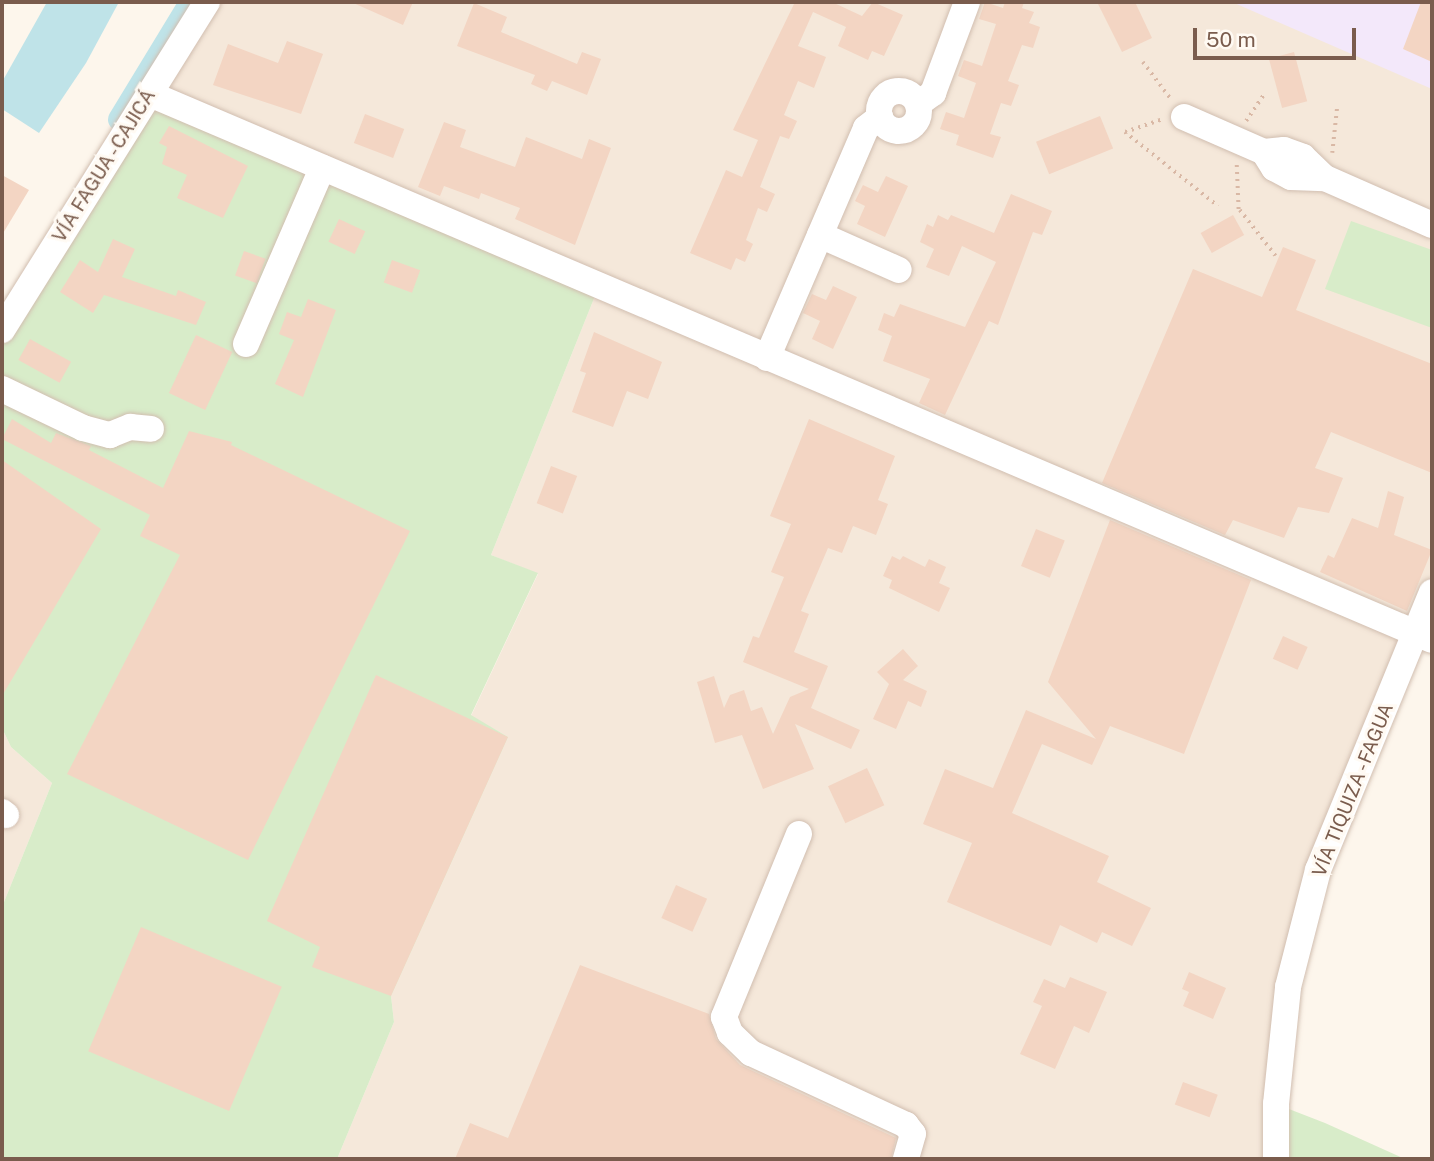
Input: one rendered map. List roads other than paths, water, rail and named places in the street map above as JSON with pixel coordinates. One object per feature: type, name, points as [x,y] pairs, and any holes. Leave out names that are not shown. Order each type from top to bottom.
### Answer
[{"type":"street","name":"VÍA FAGUA - CAJICÁ","points":[[2,330],[207,2]]},
{"type":"street","points":[[767,358],[866,128],[880,117],[880,104],[889,94],[909,94],[918,104],[933,93],[967,2]]},
{"type":"street","points":[[149,94],[1424,638]]},
{"type":"street","points":[[1183,115],[1264,152],[1284,150],[1303,157],[1325,178],[1432,225]]},
{"type":"street","points":[[246,345],[322,168]]},
{"type":"street","points":[[820,234],[899,270]]},
{"type":"street","points":[[2,389],[83,428],[110,435],[130,427],[151,429]]},
{"type":"street","name":"VÍA TIQUIZA - FAGUA","points":[[1276,1159],[1276,1104],[1288,987],[1318,870],[1424,638],[1432,592]]},
{"type":"street","points":[[799,834],[724,1017],[730,1033],[751,1053],[906,1125],[913,1134],[906,1159]]},
{"type":"water","points":[[47,2],[119,2],[86,63],[39,133],[2,109],[2,82]]},
{"type":"waterway","points":[[119,119],[190,2]]}]
